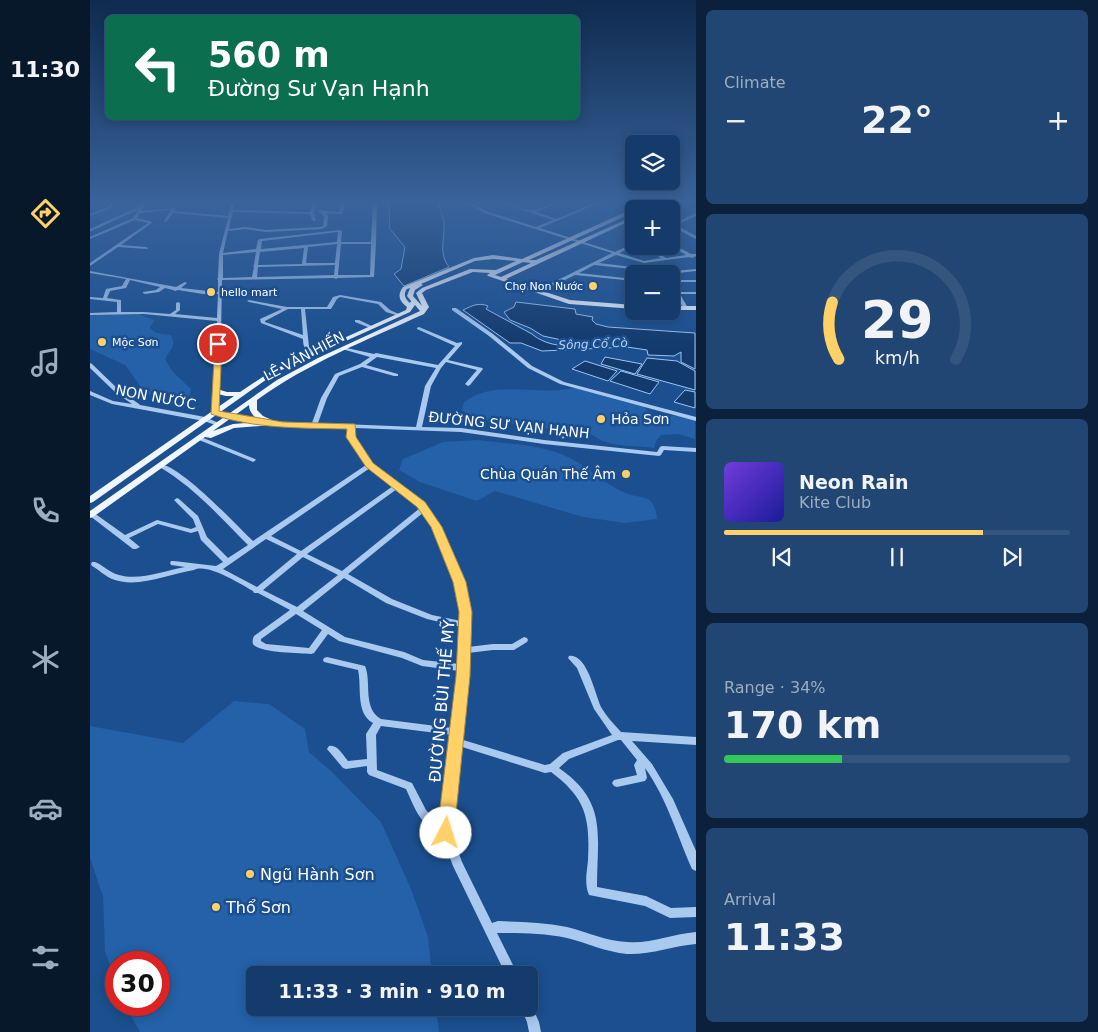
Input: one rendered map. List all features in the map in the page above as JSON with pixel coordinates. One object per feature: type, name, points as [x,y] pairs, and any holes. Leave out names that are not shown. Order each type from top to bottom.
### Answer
[{"type":"main road","points":[[541,251],[490,275],[575,303],[625,306]]},
{"type":"main road","points":[[501,279],[560,251]]},
{"type":"main road","points":[[419,286],[420,294],[426,307],[421,313],[406,304],[402,295],[419,286],[474,260],[493,257],[534,263]]},
{"type":"main road","points":[[419,286],[465,266],[496,260],[518,261]]},
{"type":"main road","points":[[465,266],[472,270]]},
{"type":"main road","points":[[419,286],[472,270],[496,272]]},
{"type":"main road","name":"LÊ VĂN HIẾN","points":[[240,394],[275,371],[399,315],[411,307]]},
{"type":"main road","points":[[680,308],[696,308]]},
{"type":"main road","name":"LÊ VĂN HIẾN","points":[[91,515],[292,373],[421,313]]},
{"type":"main road","points":[[217,391],[226,394],[240,394]]},
{"type":"main road","points":[[90,500],[240,394]]},
{"type":"main road","points":[[253,399],[254,412],[260,418],[271,423]]},
{"type":"main road","points":[[192,443],[232,426],[271,423]]},
{"type":"street","points":[[90,265],[109,251]]},
{"type":"street","points":[[214,412],[217,391],[221,254],[255,251]]},
{"type":"street","points":[[254,278],[257,251]]},
{"type":"street","points":[[304,265],[306,251]]},
{"type":"street","points":[[336,278],[338,251]]},
{"type":"street","points":[[219,279],[372,276],[374,251]]},
{"type":"street","points":[[609,251],[644,262],[694,257]]},
{"type":"street","points":[[538,292],[619,251]]},
{"type":"street","points":[[659,255],[665,259]]},
{"type":"street","points":[[641,265],[644,262]]},
{"type":"street","points":[[256,266],[337,264]]},
{"type":"street","points":[[593,264],[625,269]]},
{"type":"street","points":[[680,272],[696,270]]},
{"type":"street","points":[[90,272],[123,276],[128,279],[186,292],[219,293]]},
{"type":"street","points":[[573,274],[625,279]]},
{"type":"street","points":[[680,276],[686,281]]},
{"type":"street","points":[[105,298],[108,290],[124,287],[128,279]]},
{"type":"street","points":[[680,281],[696,281]]},
{"type":"street","points":[[175,290],[185,283]]},
{"type":"street","points":[[145,292],[157,291],[166,286]]},
{"type":"street","points":[[680,293],[696,293]]},
{"type":"street","points":[[249,301],[287,308],[329,308],[335,298],[343,296],[379,302],[388,311],[399,315]]},
{"type":"street","points":[[90,298],[105,298],[119,301],[119,313]]},
{"type":"street","points":[[680,298],[686,308]]},
{"type":"street","points":[[170,316],[178,310],[178,303]]},
{"type":"street","points":[[287,308],[263,320],[263,322],[305,338]]},
{"type":"street","points":[[303,308],[306,347],[312,353]]},
{"type":"street","points":[[454,309],[491,335],[530,367],[562,383],[696,419]]},
{"type":"street","points":[[90,314],[119,313],[218,320]]},
{"type":"street","points":[[357,322],[372,327]]},
{"type":"street","points":[[419,328],[459,344],[444,360],[425,396],[425,410],[419,427]]},
{"type":"street","points":[[344,348],[374,356],[439,368]]},
{"type":"street","points":[[314,426],[324,398],[337,375],[362,365],[374,356]]},
{"type":"street","points":[[444,360],[480,369],[468,384]]},
{"type":"street","points":[[90,365],[117,391],[138,406]]},
{"type":"street","points":[[362,365],[396,375]]},
{"type":"street","name":"NON NƯỚC","points":[[92,396],[112,402],[205,419],[218,424]]},
{"type":"street","name":"ĐƯỜNG SƯ VẠN HẠNH","points":[[214,412],[228,417],[271,423],[461,430],[544,442],[659,454],[662,448],[696,450]]},
{"type":"street","name":"ĐƯỜNG BÙI THẾ MỸ","points":[[352,426],[351,437],[370,465],[424,508],[436,527],[460,582],[464,599],[464,668],[446,833],[457,863],[508,966]]},
{"type":"street","points":[[201,439],[253,460]]},
{"type":"street","points":[[160,465],[184,477],[252,545]]},
{"type":"street","points":[[216,569],[370,465]]},
{"type":"street","points":[[257,591],[302,554],[397,486]]},
{"type":"street","points":[[177,500],[196,518],[207,542],[228,562]]},
{"type":"street","points":[[327,630],[311,651],[265,647],[257,643],[257,638],[297,610],[424,508]]},
{"type":"street","points":[[91,515],[136,547]]},
{"type":"street","points":[[124,538],[157,522],[191,531],[200,528]]},
{"type":"street","points":[[265,536],[343,574],[389,601],[430,617],[465,625]]},
{"type":"street","points":[[174,563],[216,569],[297,610],[342,639],[404,655],[422,663],[464,668]]},
{"type":"street","points":[[95,564],[114,576],[126,578],[165,575],[191,568],[204,568]]},
{"type":"street","points":[[464,650],[514,647],[524,640]]},
{"type":"street","points":[[572,658],[582,666],[598,709],[650,768],[673,812],[696,866]]},
{"type":"street","points":[[327,660],[362,668],[367,713],[379,722],[456,737],[544,769],[552,768],[566,756],[621,737],[696,741]]},
{"type":"street","points":[[379,722],[371,734],[371,769],[375,774],[412,788],[416,805],[422,813],[437,828],[446,833]]},
{"type":"street","points":[[332,749],[346,764],[371,762]]},
{"type":"street","points":[[617,783],[642,778],[639,765],[643,760]]},
{"type":"street","points":[[552,768],[577,789],[592,816],[595,837],[591,886],[593,891],[646,901],[670,913],[696,912]]},
{"type":"street","points":[[490,929],[498,927],[558,930],[608,945],[629,948],[641,948],[677,939],[696,938]]},
{"type":"street","points":[[530,1016],[535,1032]]},
{"type":"shaded area","points":[[136,313],[154,320],[150,328],[156,333],[171,335],[173,345],[165,359],[172,371],[191,389],[190,395],[165,400],[152,396],[144,391],[125,365],[90,349],[90,315]]},
{"type":"shaded area","points":[[581,386],[643,406],[651,414],[686,417],[695,420],[695,439],[678,434],[661,435],[656,441],[654,448],[622,445],[606,442],[593,435],[471,418],[462,410],[464,402],[477,395],[491,391],[506,389],[551,390]]},
{"type":"shaded area","points":[[478,440],[547,449],[568,457],[616,489],[630,495],[646,498],[653,504],[657,519],[625,523],[583,517],[495,491],[477,501],[420,482],[399,470],[403,459],[443,442]]},
{"type":"shaded area","name":"Ngũ Hành Sơn","points":[[234,701],[269,704],[305,729],[309,752],[331,771],[381,822],[411,889],[428,937],[431,966],[246,966],[246,1016],[437,1016],[439,1032],[140,1032],[131,1016],[170,1016],[170,951],[105,951],[103,897],[90,858],[90,726],[183,743]]},
{"type":"water","points":[[404,251],[443,251],[449,267],[404,286],[394,274],[401,269]]},
{"type":"water","name":"Sông Cổ Cò","points":[[516,302],[575,309],[576,314],[593,317],[592,320],[596,324],[608,327],[695,333],[695,369],[681,362],[681,352],[674,356],[648,355],[647,350],[627,347],[542,351],[521,343],[510,343],[463,310],[481,304],[488,306],[486,309],[541,340],[559,345],[576,343],[543,336],[530,328],[510,320],[504,312],[514,307]]},
{"type":"water","points":[[605,357],[642,364],[635,374],[601,364]]},
{"type":"water","points":[[647,358],[677,361],[695,371],[695,390],[637,374]]},
{"type":"water","points":[[585,361],[617,371],[608,381],[572,369]]},
{"type":"water","points":[[621,371],[659,382],[650,394],[610,381]]},
{"type":"water","points":[[685,390],[695,392],[695,408],[674,402]]},
{"type":"place","name":"Chợ Non Nước","points":[[593,286]]},
{"type":"place","name":"hello mart","points":[[211,292]]},
{"type":"place","name":"Mộc Sơn","points":[[102,342]]},
{"type":"place","name":"Hỏa Sơn","points":[[601,419]]},
{"type":"place","name":"Chùa Quán Thế Âm","points":[[626,474]]},
{"type":"place","name":"Ngũ Hành Sơn","points":[[250,874]]},
{"type":"place","name":"Thổ Sơn","points":[[216,907]]},
{"type":"route","points":[[218,344],[214,412],[228,417],[283,424],[352,426],[351,437],[370,465],[421,504],[436,527],[460,582],[466,612],[463,676],[446,833]]}]
